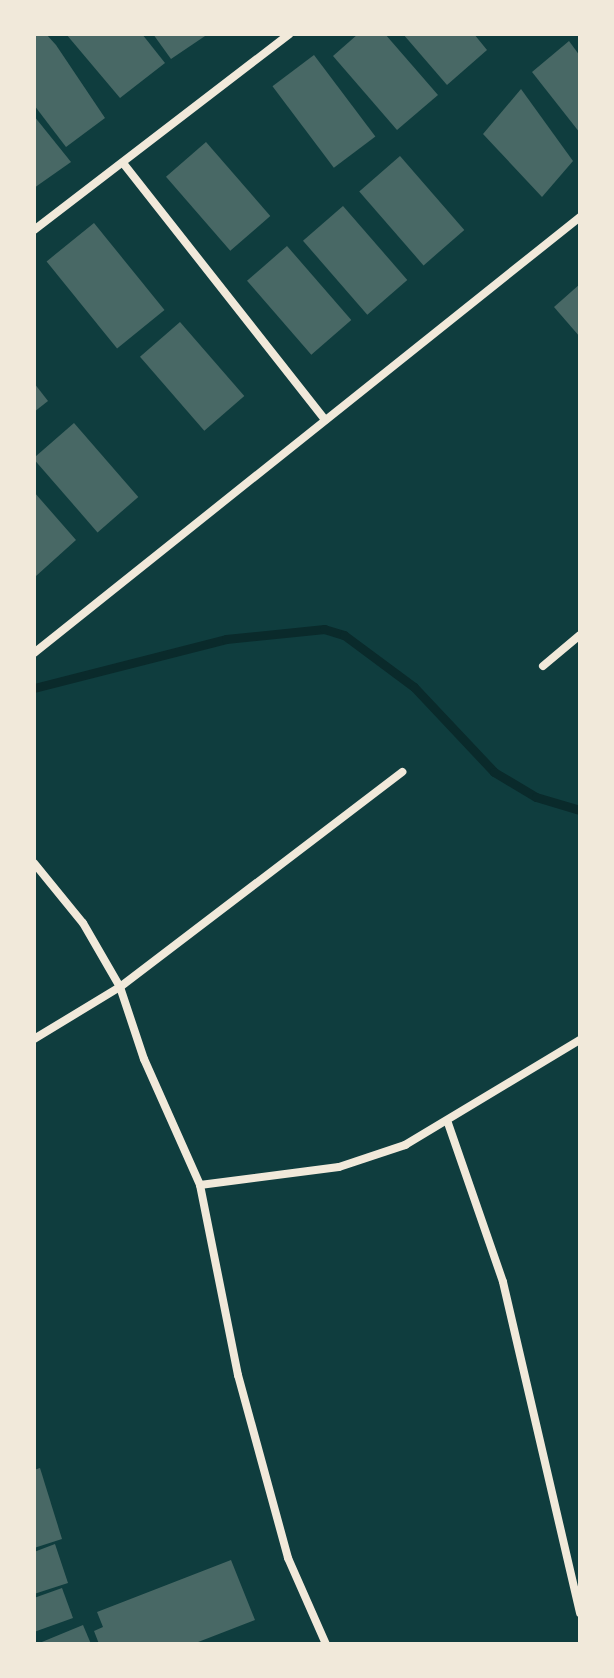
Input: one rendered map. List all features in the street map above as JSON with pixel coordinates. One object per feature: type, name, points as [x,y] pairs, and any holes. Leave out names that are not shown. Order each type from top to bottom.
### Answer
[{"type":"street","points":[[34,230],[289,34]]},
{"type":"street","points":[[123,163],[325,420]]},
{"type":"street","points":[[34,653],[580,217]]},
{"type":"street","points":[[543,666],[580,635]]},
{"type":"street","points":[[34,1039],[120,987],[402,772]]},
{"type":"street","points":[[34,863],[83,923],[120,987],[144,1059],[200,1185],[238,1375],[284,1543],[326,1644]]},
{"type":"street","points":[[200,1185],[339,1167],[405,1145],[448,1123],[580,1040]]},
{"type":"street","points":[[448,1123],[503,1282],[580,1613]]},
{"type":"building","points":[[34,34],[46,34],[56,45],[105,118],[66,147],[34,105]]},
{"type":"building","points":[[66,34],[142,34],[165,63],[120,98]]},
{"type":"building","points":[[153,34],[208,34],[171,59]]},
{"type":"building","points":[[358,34],[385,34],[438,95],[397,130],[333,56]]},
{"type":"building","points":[[403,34],[474,34],[487,50],[447,85]]},
{"type":"building","points":[[569,41],[580,56],[580,133],[532,72]]},
{"type":"building","points":[[314,55],[375,136],[334,168],[272,86]]},
{"type":"building","points":[[521,89],[573,161],[542,197],[483,134]]},
{"type":"building","points":[[34,116],[71,162],[34,188]]},
{"type":"building","points":[[206,142],[270,216],[230,251],[166,177]]},
{"type":"building","points":[[400,156],[464,230],[424,265],[359,191]]},
{"type":"building","points":[[343,206],[407,280],[367,315],[303,241]]},
{"type":"building","points":[[94,223],[164,310],[117,348],[47,261]]},
{"type":"building","points":[[287,246],[351,320],[311,355],[247,281]]},
{"type":"building","points":[[580,284],[580,337],[554,307]]},
{"type":"building","points":[[180,322],[244,396],[204,431],[140,357]]},
{"type":"building","points":[[34,383],[48,401],[34,412]]},
{"type":"building","points":[[74,423],[138,497],[98,532],[34,459]]},
{"type":"building","points":[[34,492],[76,540],[36,576],[34,573]]},
{"type":"building","points":[[40,1468],[62,1539],[34,1548],[34,1470]]},
{"type":"building","points":[[55,1544],[68,1583],[34,1594],[34,1552]]},
{"type":"building","points":[[231,1560],[255,1620],[193,1644],[99,1644],[94,1631],[103,1627],[97,1612]]},
{"type":"building","points":[[62,1588],[73,1618],[34,1632],[34,1598]]},
{"type":"building","points":[[83,1625],[91,1644],[37,1644]]},
{"type":"waterway","points":[[34,688],[226,639],[324,629],[344,635],[414,687],[494,772],[536,797],[580,810]]}]
